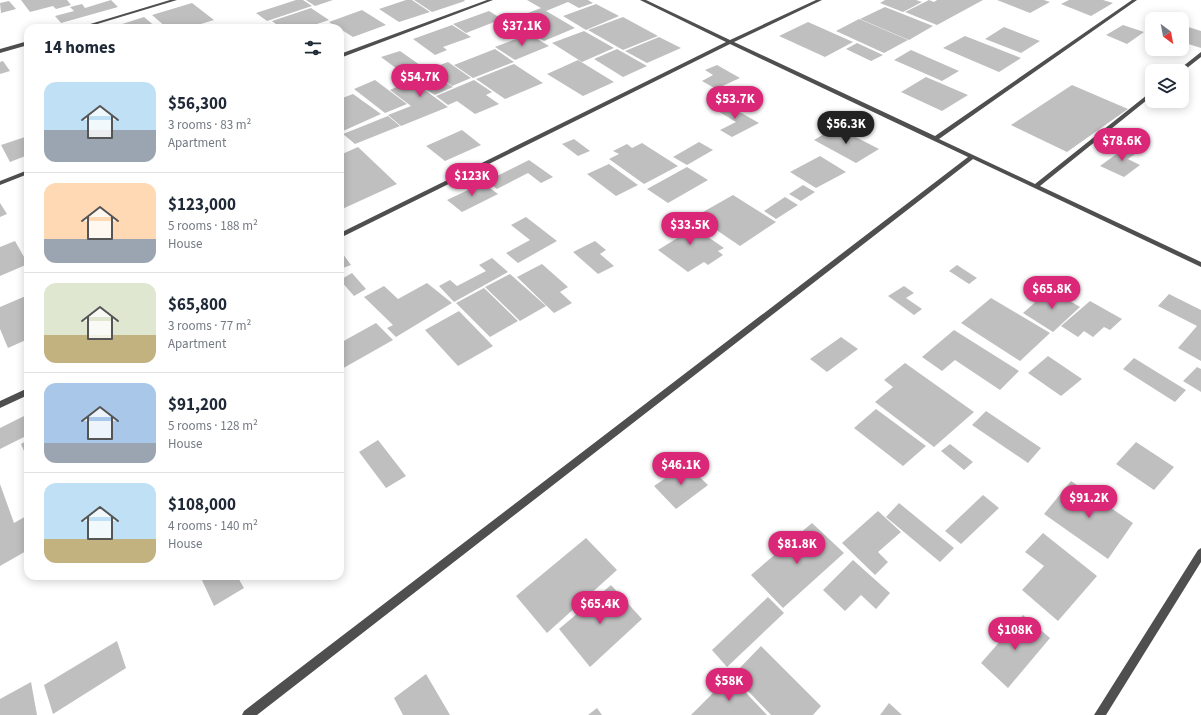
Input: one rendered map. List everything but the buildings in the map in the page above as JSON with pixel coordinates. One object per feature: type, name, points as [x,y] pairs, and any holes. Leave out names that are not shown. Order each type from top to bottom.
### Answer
[{"type":"street","points":[[93,24],[175,0]]},
{"type":"street","points":[[344,55],[491,0]]},
{"type":"street","points":[[642,0],[731,41],[1201,266]]},
{"type":"street","points":[[344,234],[731,41],[820,0]]},
{"type":"street","points":[[935,139],[1135,0]]},
{"type":"street","points":[[0,51],[24,44]]},
{"type":"street","points":[[1189,64],[1201,54]]},
{"type":"street","points":[[1035,187],[1145,99]]},
{"type":"street","points":[[248,715],[972,157]]},
{"type":"street","points":[[0,183],[24,174]]},
{"type":"street","points":[[0,405],[24,393]]},
{"type":"street","points":[[1100,715],[1201,553]]}]
